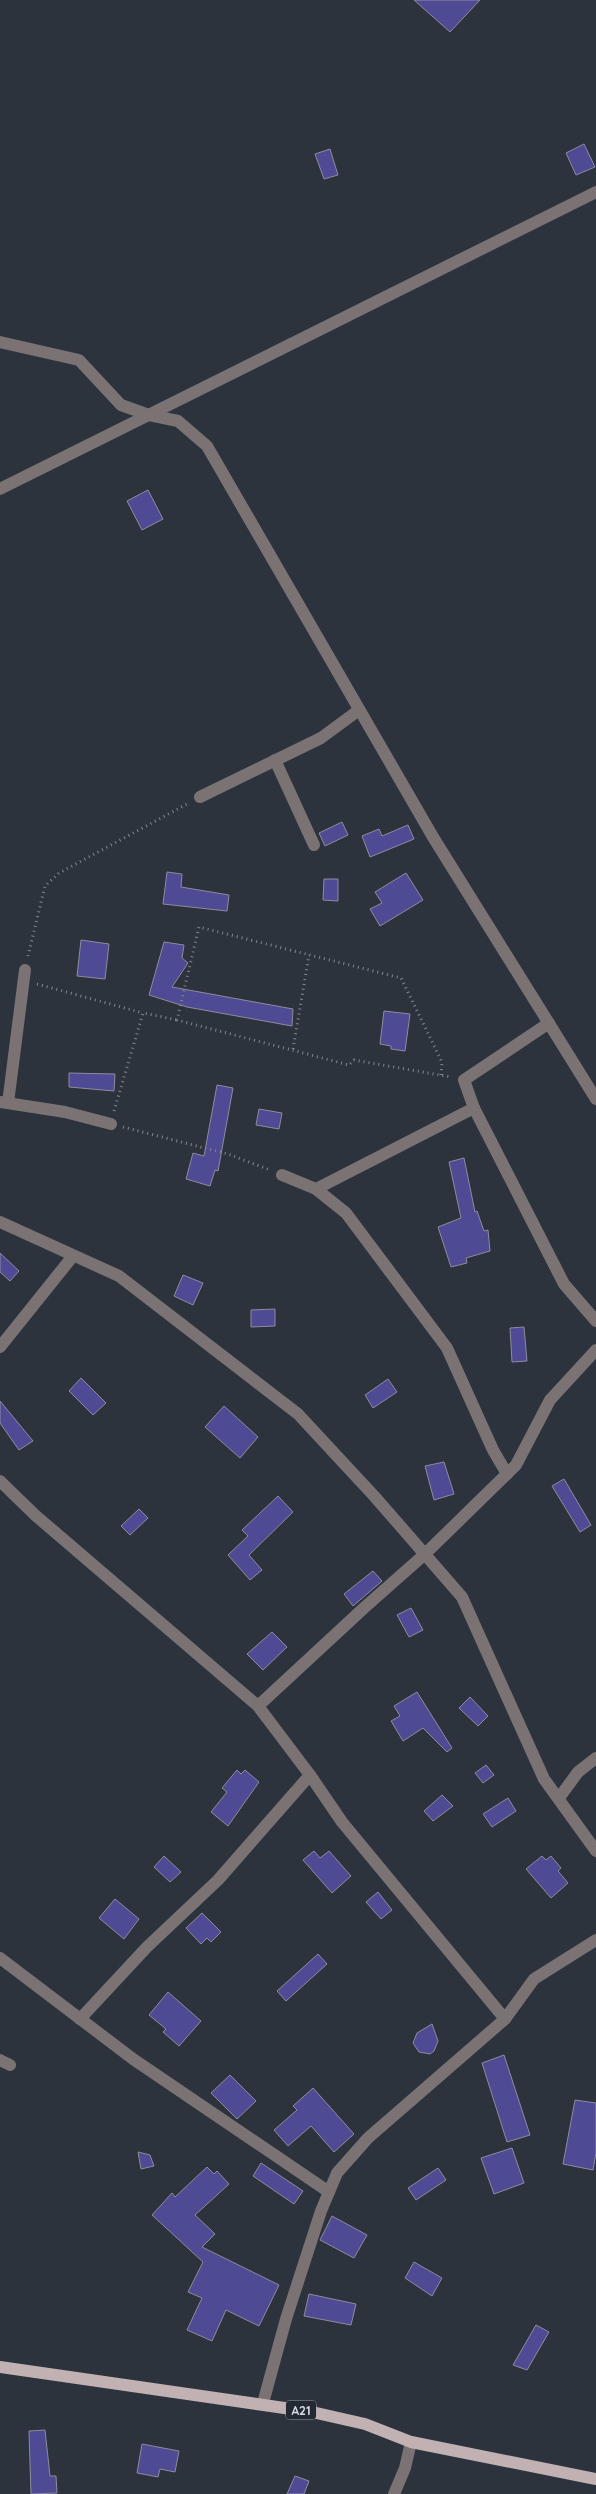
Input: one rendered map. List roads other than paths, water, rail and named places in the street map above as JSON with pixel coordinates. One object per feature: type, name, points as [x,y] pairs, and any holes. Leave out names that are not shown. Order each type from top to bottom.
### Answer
[{"type":"main road","name":"A21","points":[[0,2367],[263,2403],[365,2424],[411,2442],[596,2479]]},
{"type":"street","points":[[0,489],[594,197]]},
{"type":"street","points":[[0,342],[79,360],[121,405],[149,415],[178,421],[207,446],[433,837],[596,1099]]},
{"type":"street","points":[[200,797],[321,738],[359,710]]},
{"type":"street","points":[[275,760],[314,845]]},
{"type":"street","points":[[25,975],[4,1102],[64,1112],[110,1124]]},
{"type":"street","points":[[549,1023],[464,1080],[474,1108],[564,1284],[596,1321]]},
{"type":"street","points":[[316,1189],[474,1108]]},
{"type":"street","points":[[282,1175],[316,1189],[346,1214],[447,1348],[493,1450],[507,1474]]},
{"type":"street","points":[[0,1222],[118,1276],[298,1414],[426,1554],[462,1597],[544,1778],[596,1851]]},
{"type":"street","points":[[0,1347],[73,1256]]},
{"type":"street","points":[[258,1706],[364,1607],[426,1554],[516,1465],[550,1400],[596,1350]]},
{"type":"street","points":[[0,1481],[35,1516],[258,1706],[310,1774],[342,1822],[505,2019]]},
{"type":"street","points":[[559,1798],[578,1772],[596,1758]]},
{"type":"street","points":[[80,2018],[147,1947],[218,1880],[310,1774]]},
{"type":"street","points":[[263,2403],[286,2319],[337,2173],[368,2138],[505,2019],[534,1979],[596,1940]]},
{"type":"street","points":[[0,1958],[133,2059],[329,2192]]},
{"type":"street","points":[[394,2494],[405,2468],[411,2442]]}]
